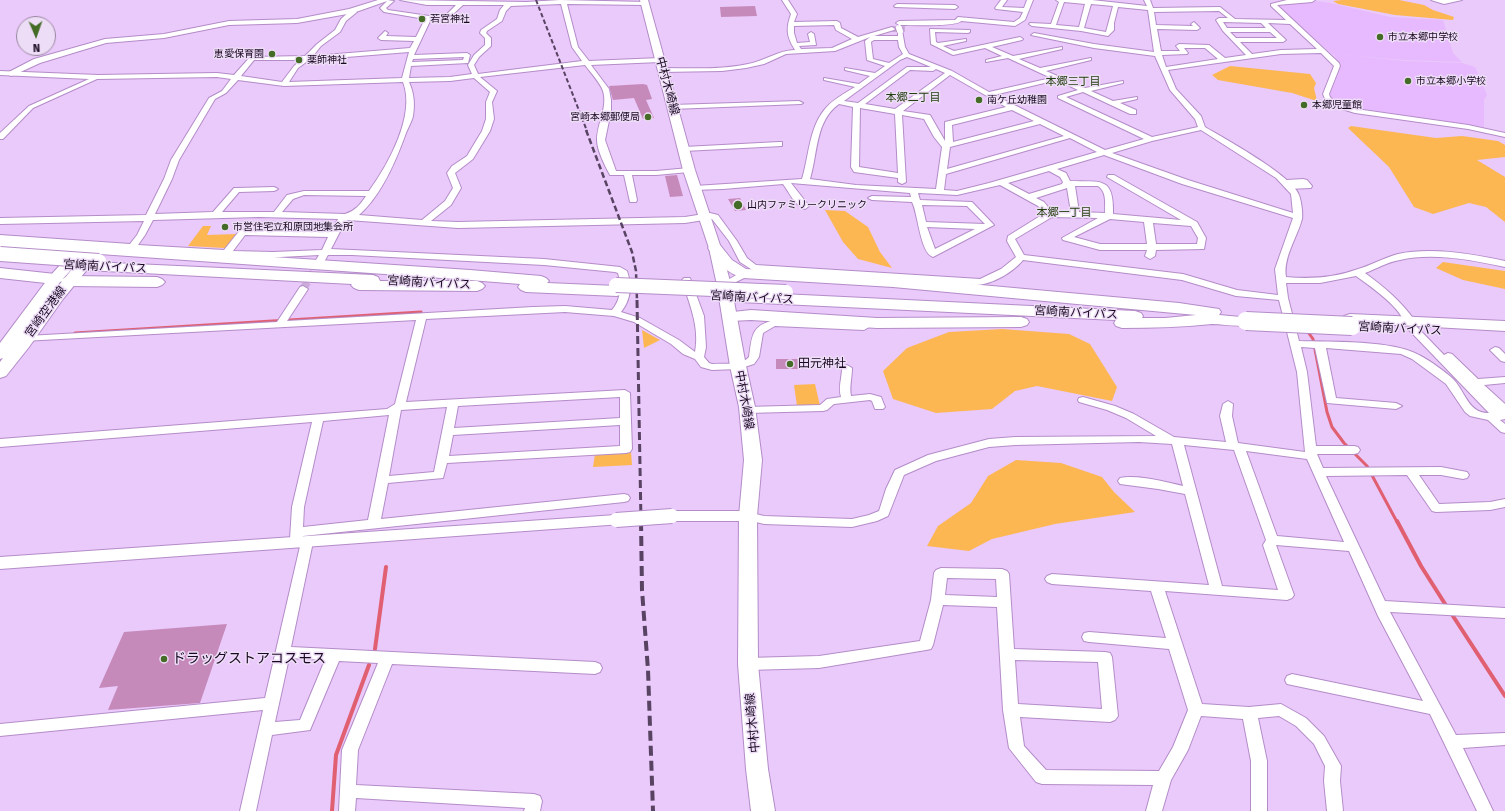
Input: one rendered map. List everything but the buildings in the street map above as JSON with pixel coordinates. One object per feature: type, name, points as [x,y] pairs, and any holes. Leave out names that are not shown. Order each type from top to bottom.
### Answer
[{"type":"highway","points":[[0,243],[94,259]]},
{"type":"highway","points":[[715,248],[724,262],[731,268],[743,273],[900,283],[1179,308],[1214,316]]},
{"type":"highway","name":"宮崎南バイパス","points":[[0,254],[541,281],[740,297],[1214,316]]},
{"type":"highway","name":"宮崎南バイパス","points":[[0,261],[94,259],[492,286],[786,292],[1351,323],[1505,326]]},
{"type":"highway","points":[[0,273],[58,286],[492,286]]},
{"type":"highway","points":[[730,316],[751,315],[901,324],[1071,322],[1165,323],[1214,316]]},
{"type":"highway","name":"宮崎南バイパス","points":[[1411,325],[1505,334]]},
{"type":"main road","name":"中村木崎線","points":[[644,1],[684,149],[688,170],[715,248],[724,285],[747,410],[753,460],[748,516],[748,664],[757,769],[763,811]]},
{"type":"main road","name":"宮崎空港線","points":[[0,354],[5,340],[58,286],[92,255],[94,259]]},
{"type":"main road","name":"宮崎空港線","points":[[0,373],[27,339],[58,286]]},
{"type":"street","points":[[0,79],[37,61],[105,41],[164,36],[235,23],[297,21],[352,11],[386,0]]},
{"type":"street","points":[[389,0],[391,1],[383,8],[386,11],[429,18],[449,15],[462,3]]},
{"type":"street","points":[[403,0],[509,4],[563,1],[644,1]]},
{"type":"street","points":[[785,0],[794,14],[790,24],[790,30],[794,44],[799,51]]},
{"type":"street","points":[[924,0],[933,42],[953,53],[1020,39]]},
{"type":"street","points":[[953,0],[958,19]]},
{"type":"street","points":[[1004,0],[998,8],[1026,10]]},
{"type":"street","points":[[958,19],[1014,24],[1023,19],[1030,0]]},
{"type":"street","points":[[1059,0],[1089,1],[1151,9],[1220,9],[1233,20]]},
{"type":"street","points":[[1053,26],[1062,0]]},
{"type":"street","points":[[1147,0],[1151,9],[1158,54],[1173,90],[1198,118],[1202,128],[1279,176],[1289,185],[1295,194],[1298,217],[1282,261],[1283,298],[1302,372],[1311,453],[1352,547],[1380,606],[1433,709],[1452,742],[1485,811]]},
{"type":"street","points":[[1312,0],[1284,1],[1278,2],[1274,5],[1290,22],[1336,63],[1337,66],[1326,94],[1327,98],[1334,105],[1355,111],[1468,127],[1505,134]]},
{"type":"street","points":[[1434,0],[1444,2],[1459,0]]},
{"type":"street","points":[[563,1],[575,47],[606,89],[608,100],[607,111],[601,140],[613,173],[688,170]]},
{"type":"street","points":[[1081,29],[1089,1]]},
{"type":"street","points":[[409,64],[469,62],[488,46],[488,38],[483,33],[484,30],[500,20],[503,10],[509,4]]},
{"type":"street","points":[[1032,24],[1081,29],[1108,34],[1111,30],[1111,23],[1116,5]]},
{"type":"street","points":[[890,65],[870,60],[868,41],[899,20],[929,18],[955,7]]},
{"type":"street","points":[[284,84],[296,67],[308,58],[319,45],[338,31],[342,20],[354,12],[352,11]]},
{"type":"street","points":[[323,256],[341,221],[346,217],[355,214],[372,194],[384,176],[392,159],[409,116],[410,92],[405,80],[409,64],[414,48],[429,18]]},
{"type":"street","points":[[929,18],[946,31],[968,30]]},
{"type":"street","points":[[899,20],[929,18],[945,23],[958,22],[958,19]]},
{"type":"street","points":[[899,20],[902,47],[907,55],[946,71],[1040,122],[1103,152],[1185,182],[1298,217]]},
{"type":"street","points":[[1250,56],[1225,30],[1219,20],[1290,22]]},
{"type":"street","points":[[1235,40],[1283,40],[1262,21]]},
{"type":"street","points":[[790,24],[837,23],[838,29],[858,39]]},
{"type":"street","points":[[945,23],[946,31]]},
{"type":"street","points":[[1153,27],[1198,28],[1194,24]]},
{"type":"street","points":[[0,73],[98,77],[217,75],[259,82],[284,84],[475,76],[586,63],[738,68],[764,63],[782,52],[833,50],[858,39],[892,29]]},
{"type":"street","points":[[1225,30],[1271,30]]},
{"type":"street","points":[[386,34],[381,38],[414,48]]},
{"type":"street","points":[[794,44],[814,44],[811,34]]},
{"type":"street","points":[[1034,35],[1094,46],[1158,54],[1185,53],[1179,46],[1207,46],[1222,60]]},
{"type":"street","points":[[937,45],[964,40]]},
{"type":"street","points":[[390,44],[466,55],[475,76],[494,91],[489,102],[488,125],[470,158],[455,168],[451,173],[457,188],[454,195],[448,203],[423,223]]},
{"type":"street","points":[[987,47],[1133,112]]},
{"type":"street","points":[[132,247],[141,235],[168,179],[175,160],[212,98],[224,92],[248,63],[255,58],[308,58],[414,48]]},
{"type":"street","points":[[988,61],[1060,48]]},
{"type":"street","points":[[1164,69],[1281,52],[1323,51]]},
{"type":"street","points":[[805,181],[822,118],[828,109],[902,56],[907,55]]},
{"type":"street","points":[[1040,70],[1089,59]]},
{"type":"street","points":[[248,63],[266,62]]},
{"type":"street","points":[[858,105],[909,68],[946,71]]},
{"type":"street","points":[[847,69],[876,75]]},
{"type":"street","points":[[898,111],[946,71]]},
{"type":"street","points":[[0,137],[31,108],[98,77]]},
{"type":"street","points":[[988,94],[1058,78]]},
{"type":"street","points":[[826,79],[861,86]]},
{"type":"street","points":[[1120,82],[1060,97],[1151,139]]},
{"type":"street","points":[[1089,110],[1135,98]]},
{"type":"street","points":[[839,102],[927,117],[934,127],[939,140],[947,146]]},
{"type":"street","points":[[672,107],[799,103]]},
{"type":"street","points":[[858,105],[855,167],[857,170],[902,176]]},
{"type":"street","points":[[940,192],[944,172],[948,124],[1012,108]]},
{"type":"street","points":[[898,111],[902,189]]},
{"type":"street","points":[[947,146],[1040,122]]},
{"type":"street","points":[[695,188],[785,181],[805,181],[856,187],[957,192],[1001,182],[1151,139],[1202,128]]},
{"type":"street","points":[[944,172],[1070,136]]},
{"type":"street","points":[[684,149],[779,144]]},
{"type":"street","points":[[1029,197],[1065,186],[1066,182],[1063,175],[1050,168]]},
{"type":"street","points":[[628,173],[633,200]]},
{"type":"street","points":[[1109,216],[1066,238],[1100,247],[1151,251],[1200,247],[1202,238],[1194,224],[1110,177]]},
{"type":"street","points":[[785,181],[805,206]]},
{"type":"street","points":[[1001,182],[1041,204],[1050,214]]},
{"type":"street","points":[[1075,214],[1070,185],[1100,184],[1108,190],[1109,216]]},
{"type":"street","points":[[216,214],[237,190],[274,189]]},
{"type":"street","points":[[872,198],[916,201],[969,204],[990,225],[933,254],[921,224],[921,218],[916,201],[913,190]]},
{"type":"street","points":[[276,215],[290,197],[304,193],[372,194]]},
{"type":"street","points":[[0,221],[148,218],[216,214],[346,217],[458,225],[685,220],[715,217],[733,241],[743,260],[754,268],[983,282],[1018,261],[1021,257]]},
{"type":"street","points":[[1021,257],[1011,241],[1011,238],[1050,214],[1109,216],[1194,224]]},
{"type":"street","points":[[1148,219],[1151,251]]},
{"type":"street","points":[[921,224],[985,228]]},
{"type":"street","points":[[227,252],[243,232],[334,235]]},
{"type":"street","points":[[0,238],[279,255],[544,262],[617,269],[622,271],[625,276],[624,301],[621,308],[615,313]]},
{"type":"street","points":[[1282,280],[1334,280],[1404,256],[1476,258],[1505,264]]},
{"type":"street","points":[[1021,257],[1169,273],[1236,293],[1283,298]]},
{"type":"street","points":[[1358,273],[1378,287],[1395,302],[1411,325],[1500,415]]},
{"type":"street","points":[[724,285],[741,276],[756,274]]},
{"type":"street","points":[[0,277],[58,286]]},
{"type":"street","points":[[687,280],[694,305],[699,316],[701,347],[699,357]]},
{"type":"street","points":[[280,325],[303,289]]},
{"type":"street","points":[[5,340],[565,309],[615,313],[637,320],[675,342],[687,352],[699,357],[705,365],[712,367],[738,366],[750,362],[754,357],[758,332],[764,327],[774,323],[887,327]]},
{"type":"street","points":[[374,524],[398,408],[422,317]]},
{"type":"street","points":[[1296,344],[1354,346],[1404,351],[1416,357],[1450,382],[1469,410],[1474,414],[1500,415]]},
{"type":"street","points":[[1320,345],[1331,401],[1396,406]]},
{"type":"street","points":[[1436,345],[1477,382],[1500,415],[1505,430]]},
{"type":"street","points":[[1495,350],[1505,359]]},
{"type":"street","points":[[848,368],[844,389],[848,399]]},
{"type":"street","points":[[1477,382],[1505,380]]},
{"type":"street","points":[[0,443],[390,412],[398,408],[453,403],[625,393],[626,449],[442,460]]},
{"type":"street","points":[[747,410],[823,408],[831,401],[870,397],[877,399],[879,407]]},
{"type":"street","points":[[1083,400],[1111,408],[1130,416],[1174,441],[1191,492],[1217,591]]},
{"type":"street","points":[[382,480],[439,475],[453,403]]},
{"type":"street","points":[[1228,404],[1226,416],[1236,447],[1272,540]]},
{"type":"street","points":[[248,811],[271,703],[284,652],[300,539],[298,507],[318,418]]},
{"type":"street","points":[[447,432],[626,421]]},
{"type":"street","points":[[0,563],[300,539],[672,516],[748,516],[764,520],[815,523],[852,523],[874,518],[884,513],[899,473],[932,458],[989,443],[1139,439],[1311,453],[1351,450]]},
{"type":"street","points":[[1319,472],[1441,471],[1463,475]]},
{"type":"street","points":[[1412,472],[1436,508],[1490,506],[1505,503]]},
{"type":"street","points":[[1124,481],[1166,485],[1191,492]]},
{"type":"street","points":[[300,539],[374,524],[624,498]]},
{"type":"street","points":[[1272,540],[1352,547]]},
{"type":"street","points":[[1052,579],[1287,595],[1269,545],[1272,540]]},
{"type":"street","points":[[748,664],[819,662],[926,645],[938,600],[941,573],[1002,574],[1011,710],[1017,748],[1042,777],[1163,778]]},
{"type":"street","points":[[1154,811],[1163,778],[1180,750],[1196,710],[1158,587]]},
{"type":"street","points":[[938,600],[1004,602]]},
{"type":"street","points":[[1380,606],[1505,613]]},
{"type":"street","points":[[1089,637],[1176,644]]},
{"type":"street","points":[[284,652],[595,668]]},
{"type":"street","points":[[1008,654],[1105,657],[1110,716],[1011,710]]},
{"type":"street","points":[[266,729],[305,726],[334,655]]},
{"type":"street","points":[[347,811],[350,750],[387,658]]},
{"type":"street","points":[[1292,680],[1433,709]]},
{"type":"street","points":[[0,730],[271,703]]},
{"type":"street","points":[[1196,710],[1249,713],[1281,710],[1301,722],[1319,740],[1333,766],[1332,781],[1335,811]]},
{"type":"street","points":[[1249,713],[1260,762],[1259,811]]},
{"type":"street","points":[[1452,742],[1505,739]]},
{"type":"street","points":[[348,791],[534,801],[532,811]]},
{"type":"shaded area","points":[[1399,0],[1424,5],[1433,10],[1454,17],[1453,20],[1395,15],[1338,4],[1333,1]]},
{"type":"shaded area","name":"市立本郷中学校","points":[[1315,1],[1390,17],[1443,20],[1453,53],[1462,62],[1405,60],[1332,54],[1277,6],[1279,4]]},
{"type":"shaded area","name":"市立本郷小学校","points":[[1333,54],[1406,61],[1462,63],[1475,67],[1487,95],[1484,100],[1484,127],[1345,106],[1329,96],[1341,65]]},
{"type":"shaded area","points":[[1230,66],[1310,74],[1316,83],[1314,88],[1317,101],[1292,93],[1218,80],[1212,75]]},
{"type":"shaded area","points":[[1351,126],[1436,138],[1462,136],[1498,141],[1505,145],[1505,157],[1477,160],[1505,177],[1505,222],[1486,207],[1469,203],[1433,214],[1414,207],[1389,167],[1348,128]]},
{"type":"shaded area","points":[[825,210],[845,211],[868,227],[880,252],[892,268],[858,259],[843,242]]},
{"type":"shaded area","points":[[203,226],[211,226],[207,235],[237,234],[228,247],[224,248],[188,246]]},
{"type":"shaded area","points":[[1443,262],[1505,271],[1505,289],[1463,280],[1436,268]]},
{"type":"shaded area","points":[[1002,329],[1069,334],[1090,344],[1117,387],[1112,401],[1037,386],[1015,391],[992,409],[936,413],[893,399],[883,371],[907,348],[949,332]]},
{"type":"shaded area","points":[[642,330],[660,340],[644,348]]},
{"type":"shaded area","points":[[815,384],[820,406],[797,406],[794,385]]},
{"type":"shaded area","points":[[631,452],[632,465],[593,467],[595,454]]},
{"type":"shaded area","points":[[1016,460],[1061,463],[1102,477],[1114,492],[1135,512],[1055,524],[992,539],[969,551],[927,546],[938,526],[971,503],[988,476]]},
{"type":"waterway","points":[[75,333],[421,312],[421,314]]},
{"type":"waterway","points":[[1308,332],[1313,339],[1327,412],[1332,427],[1344,443],[1367,466],[1397,522]]},
{"type":"waterway","points":[[1397,521],[1421,566],[1447,607]]},
{"type":"waterway","points":[[375,649],[386,567]]},
{"type":"waterway","points":[[1451,613],[1505,696]]},
{"type":"waterway","points":[[332,811],[336,755],[369,665]]},
{"type":"tunnel","points":[[892,29],[905,29]]},
{"type":"tunnel","points":[[303,289],[321,260]]},
{"type":"railway","points":[[536,0],[587,131]]},
{"type":"railway","points":[[586,130],[632,252],[636,271],[637,301]]},
{"type":"railway","points":[[637,300],[641,522]]},
{"type":"railway","points":[[641,521],[642,590],[648,670],[653,811]]},
{"type":"place","name":"若宮神社","points":[[422,19]]},
{"type":"place","name":"市立本郷中学校","points":[[1380,37]]},
{"type":"place","name":"恵愛保育園","points":[[272,54]]},
{"type":"place","name":"薬師神社","points":[[299,60]]},
{"type":"place","name":"市立本郷小学校","points":[[1408,81]]},
{"type":"place","name":"南ケ丘幼稚園","points":[[979,100]]},
{"type":"place","name":"本郷児童館","points":[[1304,105]]},
{"type":"place","name":"宮崎本郷郵便局","points":[[648,117]]},
{"type":"place","name":"山内ファミリークリニック","points":[[738,205]]},
{"type":"place","name":"市営住宅立和原団地集会所","points":[[225,227]]},
{"type":"place","name":"田元神社","points":[[790,364]]},
{"type":"place","name":"ドラッグストアコスモス","points":[[164,659]]},
{"type":"district","name":"本郷三丁目","points":[[1073,82]]},
{"type":"district","name":"本郷二丁目","points":[[913,98]]},
{"type":"district","name":"本郷一丁目","points":[[1064,213]]}]
